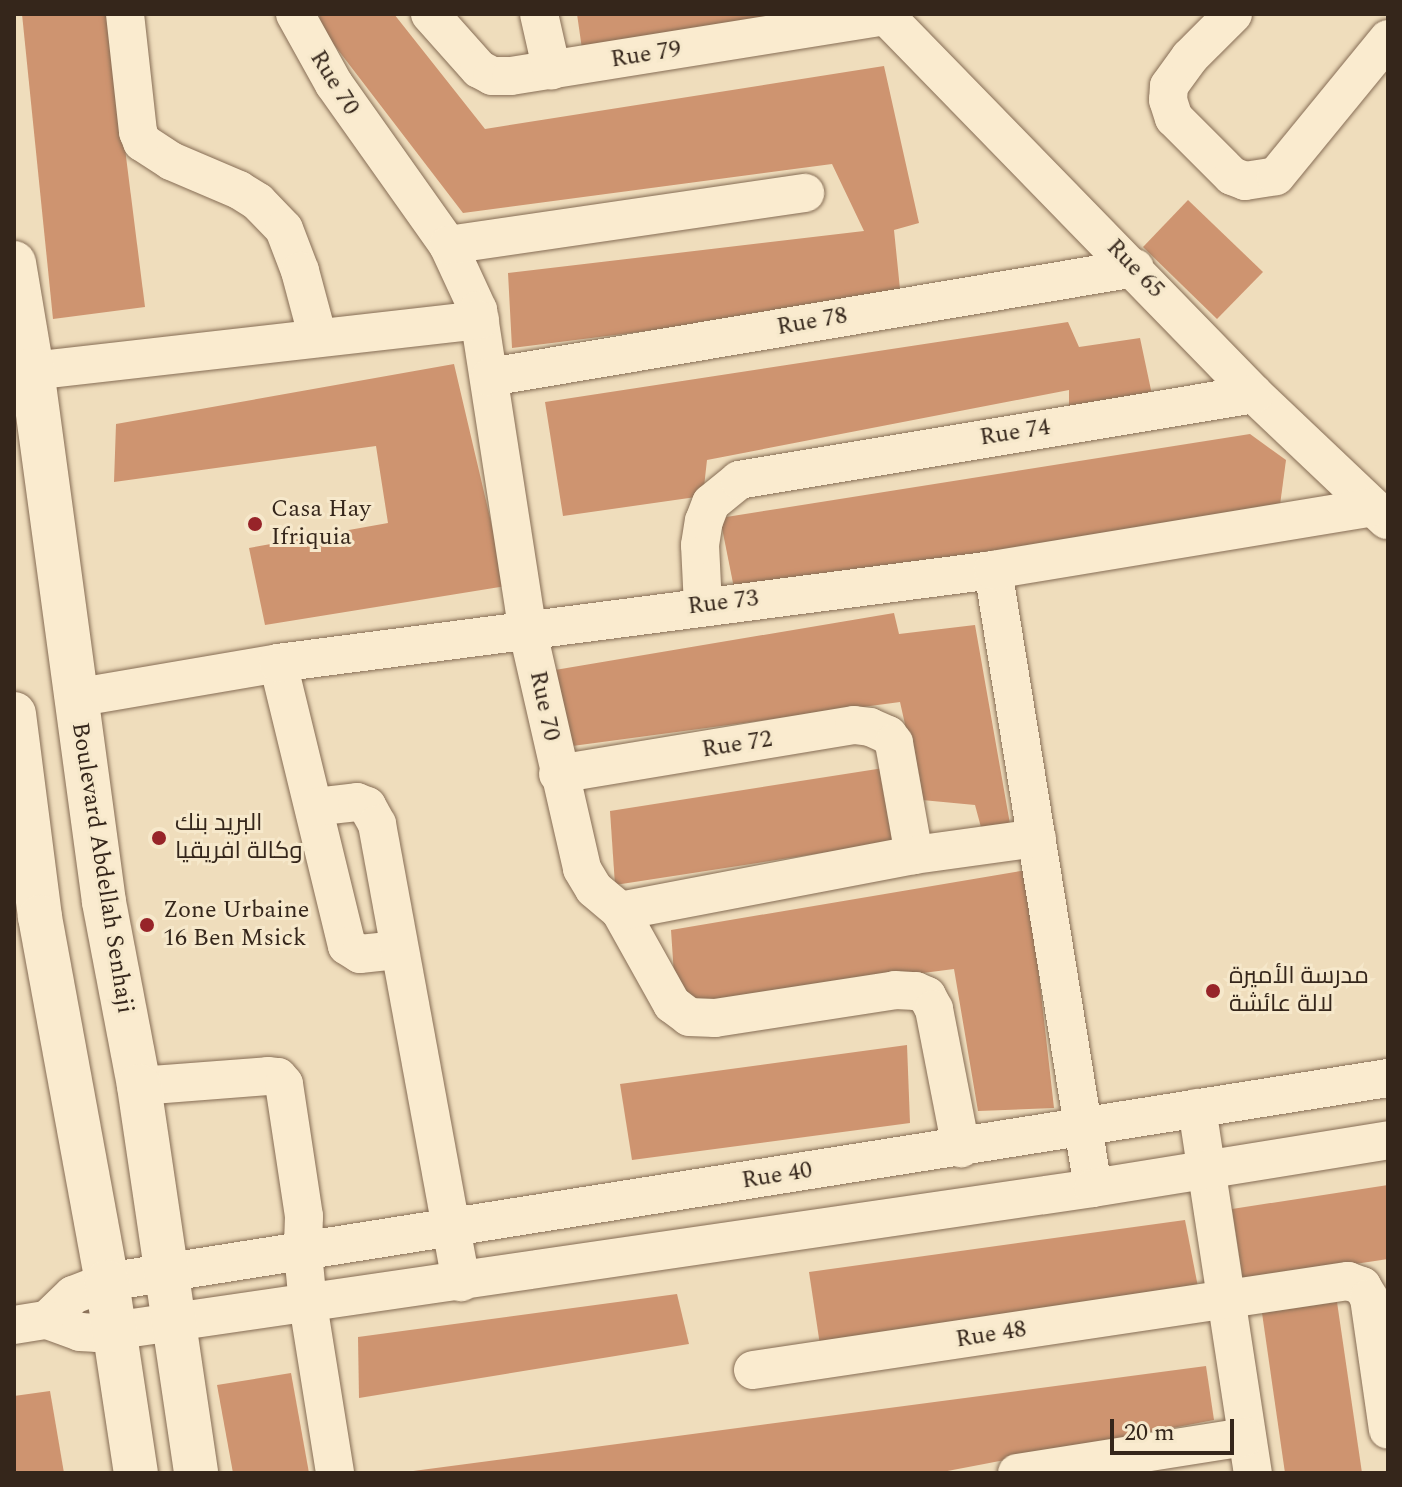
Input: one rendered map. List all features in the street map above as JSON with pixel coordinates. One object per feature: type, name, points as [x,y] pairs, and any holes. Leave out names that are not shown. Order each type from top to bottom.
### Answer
[{"type":"street","points":[[125,14],[138,132],[142,142],[164,158],[239,190],[258,202],[284,229],[300,271],[318,338]]},
{"type":"street","name":"Rue 70","points":[[295,14],[349,107],[448,245],[480,320],[527,628],[582,869],[594,889],[620,911],[672,1004],[689,1017],[715,1018],[895,990],[916,991],[927,996],[934,1009],[961,1148]]},
{"type":"street","name":"Rue 79","points":[[430,14],[458,50],[492,76],[552,71],[886,15]]},
{"type":"street","points":[[539,14],[552,71]]},
{"type":"street","points":[[1233,14],[1190,57],[1169,86],[1168,100],[1174,118],[1232,176],[1245,181],[1276,176],[1388,39]]},
{"type":"street","name":"Rue 65","points":[[886,15],[1254,394],[1380,514]]},
{"type":"street","points":[[448,245],[805,193]]},
{"type":"street","name":"Boulevard Abdellah Senhaji","points":[[14,263],[26,429],[74,698],[104,902],[139,1086],[196,1473]]},
{"type":"street","name":"Rue 78","points":[[490,377],[1135,268]]},
{"type":"street","points":[[23,372],[480,320]]},
{"type":"street","name":"Rue 74","points":[[703,606],[700,545],[711,503],[739,480],[1254,394]]},
{"type":"street","name":"Rue 73","points":[[74,698],[278,663],[527,628],[993,570],[1380,514]]},
{"type":"street","points":[[993,570],[1093,1188]]},
{"type":"street","points":[[278,663],[347,946],[360,954],[399,950]]},
{"type":"street","points":[[14,714],[40,917],[107,1282],[136,1473]]},
{"type":"street","name":"Rue 72","points":[[558,774],[854,725],[879,730],[888,735],[899,759],[914,855]]},
{"type":"street","points":[[314,807],[357,802],[373,813],[461,1282]]},
{"type":"street","points":[[620,911],[914,855],[1037,838]]},
{"type":"street","points":[[139,1086],[278,1077],[287,1090],[304,1216],[303,1253],[308,1304],[335,1473]]},
{"type":"street","name":"Rue 40","points":[[30,1323],[73,1295],[107,1282],[1388,1078]]},
{"type":"street","points":[[1017,1473],[1249,1455],[1197,1108]]},
{"type":"street","points":[[30,1323],[80,1332],[176,1322],[1093,1188],[1388,1140]]},
{"type":"street","name":"Rue 48","points":[[753,1370],[1348,1281],[1362,1286],[1372,1315],[1388,1430]]},
{"type":"building","points":[[22,14],[108,14],[145,307],[53,319]]},
{"type":"building","points":[[319,14],[394,14],[485,129],[884,66],[919,223],[894,230],[901,299],[512,348],[508,273],[864,231],[832,164],[463,213],[322,29]]},
{"type":"building","points":[[577,14],[779,14],[780,21],[582,49]]},
{"type":"building","points":[[1188,200],[1263,272],[1217,319],[1143,247]]},
{"type":"building","points":[[1068,322],[1079,347],[1140,338],[1155,409],[1069,421],[1069,390],[707,460],[703,496],[563,516],[545,402]]},
{"type":"building","points":[[454,364],[506,586],[265,625],[249,548],[388,523],[376,446],[114,482],[116,424]]},
{"type":"building","points":[[1250,434],[1286,460],[1280,505],[735,593],[720,518]]},
{"type":"building","points":[[894,613],[899,634],[975,625],[1010,824],[982,831],[975,805],[922,800],[900,702],[565,747],[549,671]]},
{"type":"building","points":[[890,767],[899,841],[615,885],[610,811]]},
{"type":"building","points":[[1027,870],[1054,1108],[978,1111],[954,969],[676,1005],[671,930]]},
{"type":"building","points":[[907,1045],[910,1123],[632,1160],[620,1084]]},
{"type":"building","points":[[1388,1185],[1388,1259],[1243,1281],[1232,1209]]},
{"type":"building","points":[[1185,1220],[1198,1287],[820,1345],[809,1272]]},
{"type":"building","points":[[677,1294],[689,1344],[359,1398],[358,1337]]},
{"type":"building","points":[[1337,1302],[1362,1473],[1285,1473],[1262,1313]]},
{"type":"building","points":[[1206,1366],[1214,1420],[937,1473],[398,1473]]},
{"type":"building","points":[[291,1373],[309,1473],[233,1473],[217,1385]]},
{"type":"building","points":[[50,1391],[64,1473],[14,1473],[14,1396]]},
{"type":"place","name":"Casa Hay Ifriquia","points":[[255,524]]},
{"type":"place","name":"البريد بنك وكالة افريقيا","points":[[159,838]]},
{"type":"place","name":"Zone Urbaine 16 Ben Msick","points":[[147,925]]},
{"type":"place","name":"مدرسة الأميرة لالة عائشة","points":[[1213,991]]}]
